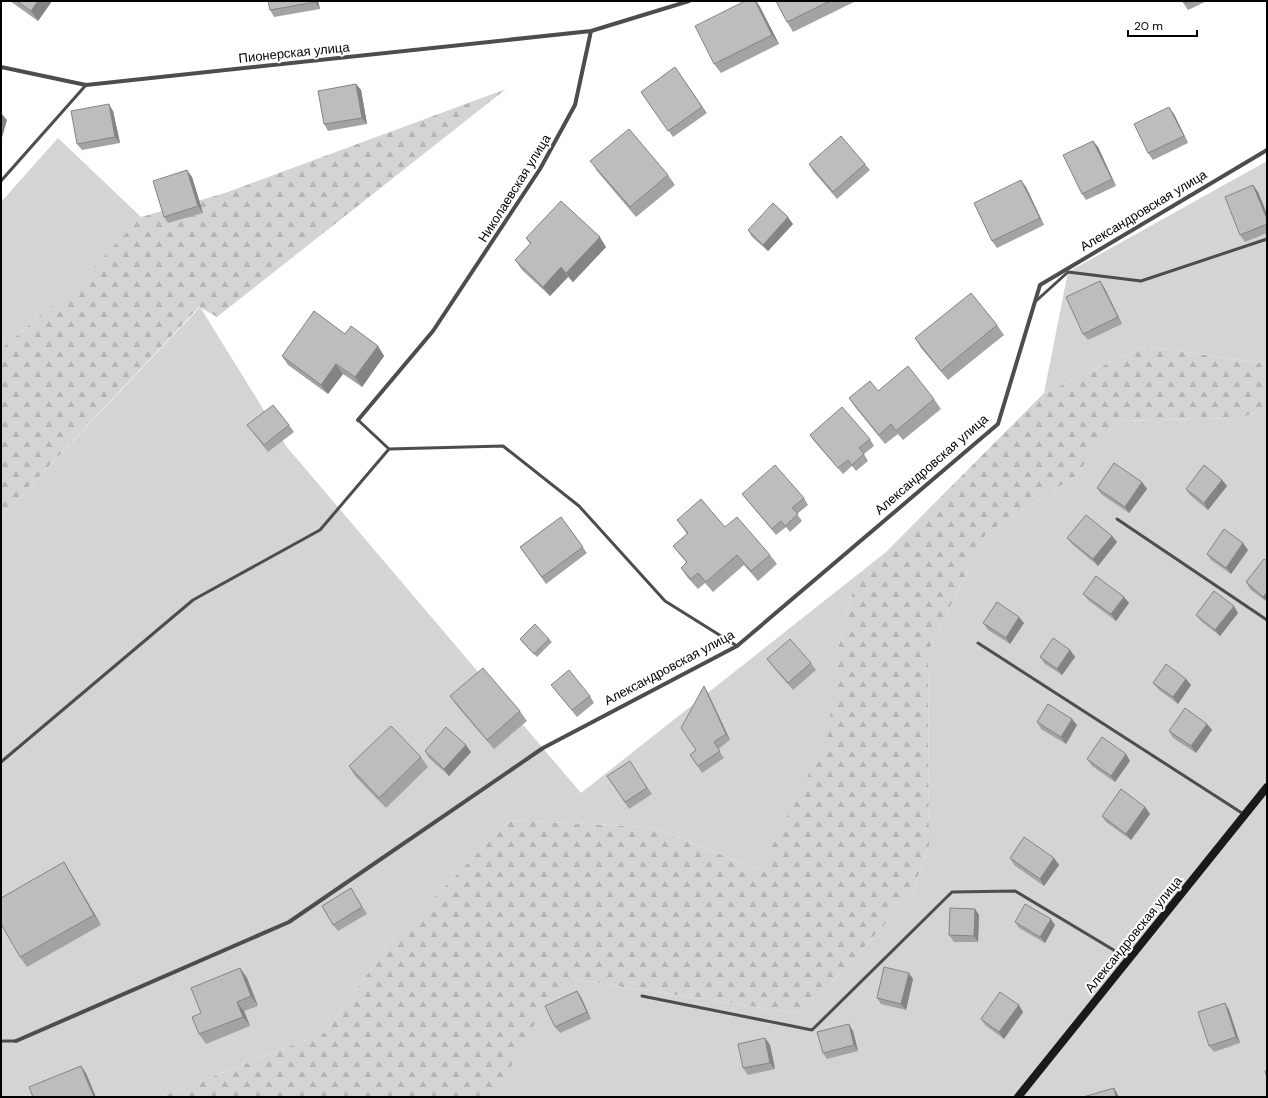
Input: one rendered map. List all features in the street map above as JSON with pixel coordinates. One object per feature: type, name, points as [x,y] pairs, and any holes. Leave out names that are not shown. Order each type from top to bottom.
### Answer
[{"type":"street","points":[[592,30],[689,1]]},
{"type":"street","name":"Пионерская улица","points":[[1,67],[86,85],[592,30]]},
{"type":"street","name":"Николаевская улица","points":[[358,420],[433,331],[540,169],[575,105],[592,30]]},
{"type":"street","name":"Александровская улица","points":[[16,1041],[289,922],[542,748],[737,646],[998,424],[1040,285],[1267,150]]},
{"type":"street","name":"Александровская улица","points":[[1018,1097],[1267,787]]},
{"type":"lane","points":[[1,181],[86,85]]},
{"type":"lane","points":[[1035,302],[1068,272],[1141,281],[1267,239]]},
{"type":"lane","points":[[358,420],[389,449],[503,446],[579,506],[665,601],[737,646]]},
{"type":"lane","points":[[1,762],[193,600],[320,530],[389,449]]},
{"type":"lane","points":[[1117,519],[1267,620]]},
{"type":"lane","points":[[978,643],[1245,815]]},
{"type":"lane","points":[[642,996],[812,1030],[952,892],[1015,891],[1129,959]]},
{"type":"lane","points":[[1,1041],[16,1041]]},
{"type":"green space","points":[[506,89],[217,317],[199,307],[1,517],[1,349],[84,277],[141,217],[225,193]]},
{"type":"green space","points":[[58,138],[141,217],[85,277],[1,349],[1,202]]},
{"type":"green space","points":[[1267,161],[1267,364],[1146,346],[1044,393],[1068,272]]},
{"type":"green space","points":[[200,307],[286,446],[581,793],[857,575],[839,644],[828,735],[760,870],[651,827],[510,820],[390,942],[326,1032],[160,1097],[1,1097],[1,517]]},
{"type":"green space","points":[[1146,346],[1267,364],[1267,408],[1241,418],[1116,421],[1076,476],[986,534],[928,652],[929,846],[911,896],[833,981],[796,1013],[576,980],[497,1092],[491,1097],[160,1097],[326,1032],[390,942],[510,820],[651,827],[760,870],[839,644],[857,575],[886,552],[1044,393]]},
{"type":"green space","points":[[1267,408],[1267,1097],[491,1097],[497,1092],[544,1007],[576,980],[796,1013],[833,981],[911,896],[929,846],[928,652],[986,534],[1076,476],[1116,421],[1241,418]]},
{"type":"building","points":[[17,1],[38,1],[31,11]]},
{"type":"building","points":[[268,1],[315,1],[315,2],[270,10]]},
{"type":"building","points":[[745,1],[755,1],[772,35],[714,64],[695,26]]},
{"type":"building","points":[[776,1],[830,1],[787,22]]},
{"type":"building","points":[[675,67],[702,107],[668,131],[641,92]]},
{"type":"building","points":[[356,84],[362,118],[324,124],[318,91]]},
{"type":"building","points":[[109,104],[115,137],[77,144],[71,111]]},
{"type":"building","points":[[1169,107],[1184,136],[1148,153],[1134,124]]},
{"type":"building","points":[[629,129],[668,175],[630,207],[590,161]]},
{"type":"building","points":[[841,136],[865,164],[833,192],[809,164]]},
{"type":"building","points":[[1093,141],[1112,179],[1082,194],[1063,155]]},
{"type":"building","points":[[187,170],[198,206],[164,217],[153,181]]},
{"type":"building","points":[[1021,180],[1040,218],[992,241],[974,203]]},
{"type":"building","points":[[1253,185],[1267,219],[1267,224],[1240,235],[1225,197]]},
{"type":"building","points":[[561,201],[600,237],[566,273],[561,267],[543,287],[515,260],[531,243],[526,238]]},
{"type":"building","points":[[773,203],[788,217],[763,245],[748,230]]},
{"type":"building","points":[[1100,281],[1118,317],[1083,334],[1066,297]]},
{"type":"building","points":[[971,293],[997,325],[941,371],[915,338]]},
{"type":"building","points":[[314,311],[345,334],[351,326],[378,346],[355,377],[336,364],[321,385],[282,356]]},
{"type":"building","points":[[908,366],[934,399],[896,431],[891,424],[879,435],[849,398],[870,381],[878,391]]},
{"type":"building","points":[[273,405],[289,425],[264,445],[247,425]]},
{"type":"building","points":[[842,407],[870,439],[859,448],[864,454],[852,465],[848,460],[838,468],[810,435]]},
{"type":"building","points":[[1114,463],[1142,482],[1125,507],[1097,488]]},
{"type":"building","points":[[775,465],[804,498],[792,508],[798,514],[785,526],[781,521],[772,529],[742,494]]},
{"type":"building","points":[[1204,465],[1222,480],[1204,503],[1186,489]]},
{"type":"building","points":[[701,499],[725,527],[737,517],[770,555],[751,571],[737,555],[706,582],[698,573],[691,579],[681,568],[687,562],[673,546],[688,533],[677,520]]},
{"type":"building","points":[[1086,515],[1112,536],[1093,559],[1067,538]]},
{"type":"building","points":[[561,517],[583,547],[542,577],[520,547]]},
{"type":"building","points":[[1224,529],[1243,543],[1226,568],[1207,554]]},
{"type":"building","points":[[1264,559],[1267,561],[1267,592],[1263,597],[1246,582]]},
{"type":"building","points":[[1096,576],[1124,597],[1111,614],[1083,594]]},
{"type":"building","points":[[1214,591],[1234,606],[1215,630],[1196,615]]},
{"type":"building","points":[[997,602],[1019,617],[1006,638],[983,623]]},
{"type":"building","points":[[535,624],[549,639],[534,654],[520,639]]},
{"type":"building","points":[[1053,638],[1070,650],[1057,669],[1040,657]]},
{"type":"building","points":[[790,639],[811,663],[788,683],[767,659]]},
{"type":"building","points":[[1166,664],[1186,679],[1173,697],[1153,683]]},
{"type":"building","points":[[483,668],[520,711],[487,740],[450,696]]},
{"type":"building","points":[[569,670],[590,696],[572,710],[551,685]]},
{"type":"building","points":[[704,686],[726,734],[714,742],[720,751],[698,766],[690,755],[696,750],[681,728]]},
{"type":"building","points":[[1048,704],[1072,719],[1061,737],[1037,722]]},
{"type":"building","points":[[1185,708],[1207,724],[1191,746],[1169,731]]},
{"type":"building","points":[[391,726],[421,757],[379,798],[349,766]]},
{"type":"building","points":[[446,727],[466,745],[444,769],[425,751]]},
{"type":"building","points":[[1102,737],[1126,754],[1111,776],[1087,759]]},
{"type":"building","points":[[630,761],[647,788],[625,802],[607,776]]},
{"type":"building","points":[[1121,789],[1145,807],[1126,834],[1102,816]]},
{"type":"building","points":[[1024,837],[1054,858],[1040,879],[1010,858]]},
{"type":"building","points":[[64,862],[94,915],[20,957],[1,924],[1,898]]},
{"type":"building","points":[[351,888],[362,907],[333,925],[322,906]]},
{"type":"building","points":[[1025,904],[1051,919],[1040,937],[1015,922]]},
{"type":"building","points":[[950,908],[975,909],[974,936],[949,935]]},
{"type":"building","points":[[884,967],[909,973],[901,1004],[877,998]]},
{"type":"building","points":[[240,968],[251,996],[237,1002],[243,1017],[199,1034],[192,1017],[201,1013],[191,988]]},
{"type":"building","points":[[577,991],[587,1012],[555,1027],[545,1006]]},
{"type":"building","points":[[1000,992],[1019,1005],[999,1032],[981,1019]]},
{"type":"building","points":[[1225,1003],[1236,1037],[1209,1046],[1198,1012]]},
{"type":"building","points":[[849,1024],[854,1045],[823,1053],[817,1032]]},
{"type":"building","points":[[765,1038],[770,1063],[743,1068],[738,1044]]},
{"type":"building","points":[[81,1066],[94,1097],[33,1097],[29,1087]]},
{"type":"building","points":[[1114,1088],[1116,1097],[1083,1097]]}]
